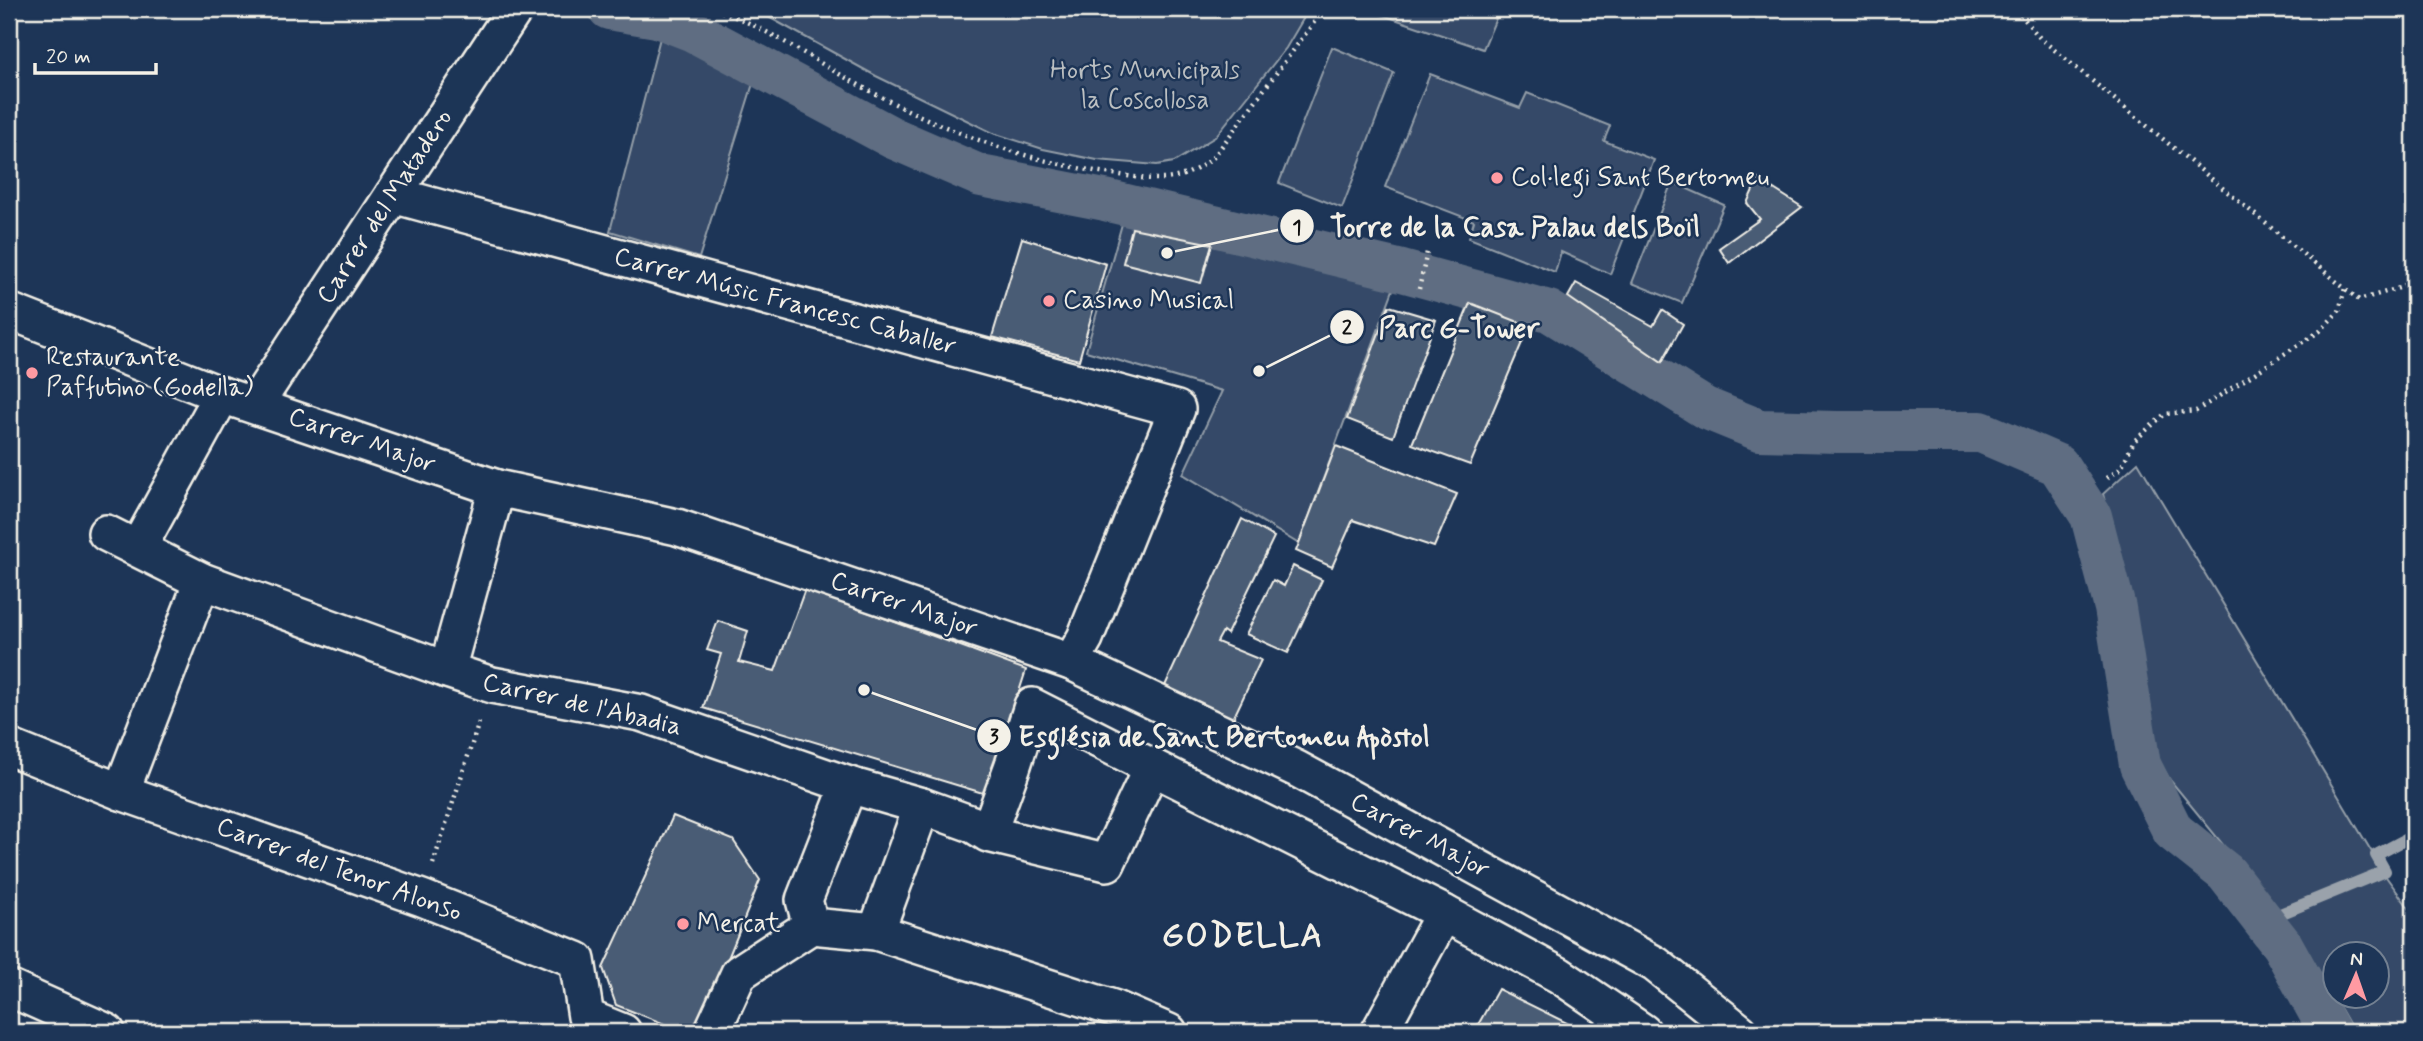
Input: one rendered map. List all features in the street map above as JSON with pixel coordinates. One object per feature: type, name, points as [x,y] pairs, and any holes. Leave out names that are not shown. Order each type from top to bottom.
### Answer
[{"type":"street","name":"Carrer del Matadero","points":[[255,405],[515,9]]},
{"type":"street","name":"Carrer Músic Francesc Caballer","points":[[393,195],[1177,409],[1085,638],[1071,662]]},
{"type":"street","name":"Carrer Major","points":[[9,312],[222,395],[498,488],[677,527],[1071,662],[1297,769],[1655,964],[1740,1032]]},
{"type":"street","points":[[138,548],[222,395]]},
{"type":"street","points":[[447,670],[498,488]]},
{"type":"street","name":"Carrer de l'Abadia","points":[[106,533],[202,581],[492,685],[641,713],[849,785],[922,806],[972,824],[988,834],[1107,863],[1152,767]]},
{"type":"street","points":[[121,792],[202,581]]},
{"type":"street","points":[[988,834],[1032,706],[1444,913],[1559,975],[1643,1032]]},
{"type":"street","name":"Carrer del Tenor Alonso","points":[[9,747],[121,792],[422,898],[577,960],[582,1025],[623,1032]]},
{"type":"street","points":[[811,926],[804,900],[849,785]]},
{"type":"street","points":[[876,932],[922,806]]},
{"type":"street","points":[[1379,1032],[1444,913]]},
{"type":"street","points":[[712,1032],[739,973],[811,926],[876,932],[1116,1009],[1169,1032]]},
{"type":"street","points":[[9,988],[107,1032]]},
{"type":"path","points":[[715,9],[745,20],[874,93],[945,127],[1001,149],[1084,169],[1172,179],[1195,173],[1220,151],[1324,9]]},
{"type":"path","points":[[2016,9],[2040,37],[2359,300],[2399,288],[2414,279]]},
{"type":"path","points":[[1419,289],[1427,251]]},
{"type":"path","points":[[2108,478],[2121,468],[2134,441],[2165,414],[2196,411],[2320,331],[2339,311],[2344,288]]},
{"type":"path","points":[[422,898],[492,685]]},
{"type":"green space","name":"Horts Municipals la Coscollosa","points":[[754,9],[1309,9],[1286,48],[1215,137],[1174,162],[1157,165],[1097,160],[1043,149],[993,133],[876,76]]},
{"type":"green space","points":[[1365,9],[1500,9],[1483,49]]},
{"type":"green space","points":[[662,30],[755,77],[699,258],[610,231]]},
{"type":"green space","points":[[1332,47],[1394,73],[1342,208],[1279,183]]},
{"type":"green space","points":[[1430,74],[1520,108],[1527,93],[1610,126],[1604,141],[1654,160],[1610,274],[1561,252],[1555,272],[1469,238],[1474,221],[1385,187]]},
{"type":"green space","points":[[1672,182],[1724,205],[1682,303],[1632,283]]},
{"type":"green space","points":[[1122,224],[1397,279],[1299,544],[1183,474],[1222,391],[1086,351]]},
{"type":"green space","points":[[2138,462],[2382,869],[2278,912],[2170,780],[2151,746],[2140,698],[2137,637],[2103,494]]},
{"type":"green space","points":[[2384,874],[2414,915],[2414,1032],[2356,1032],[2341,1010],[2392,1010],[2392,940],[2322,940],[2322,976],[2283,916]]},
{"type":"building","points":[[1758,179],[1802,207],[1729,263],[1719,248],[1760,219],[1747,203]]},
{"type":"building","points":[[1132,228],[1212,244],[1201,283],[1123,263]]},
{"type":"building","name":"Casino Musical","points":[[1022,238],[1106,264],[1079,360],[992,337]]},
{"type":"building","points":[[1576,283],[1653,326],[1662,310],[1683,324],[1662,362],[1568,297]]},
{"type":"building","points":[[1470,303],[1529,326],[1470,465],[1412,444]]},
{"type":"building","points":[[1389,306],[1436,320],[1393,437],[1347,419]]},
{"type":"building","points":[[1336,446],[1457,494],[1434,547],[1353,520],[1332,567],[1296,551]]},
{"type":"building","points":[[1242,519],[1274,537],[1227,634],[1223,631],[1217,642],[1261,660],[1232,721],[1164,688]]},
{"type":"building","points":[[1293,566],[1322,580],[1288,653],[1246,634],[1273,580],[1284,586]]},
{"type":"building","points":[[805,589],[1026,670],[986,794],[703,708],[721,654],[707,650],[718,621],[748,631],[739,662],[775,671]]},
{"type":"building","name":"Mercat","points":[[673,816],[733,840],[760,880],[698,1032],[685,1032],[616,1005],[603,968]]},
{"type":"building","points":[[1498,989],[1581,1030],[1580,1032],[1474,1032]]},
{"type":"waterway","points":[[609,9],[657,17],[693,31],[893,138],[981,176],[1105,200],[1402,271],[1549,311],[1705,408],[1759,430],[1981,432],[2058,465],[2091,516],[2115,608],[2140,765],[2173,831],[2226,873],[2282,945],[2330,1032]]},
{"type":"waterway","points":[[2263,921],[2385,871],[2376,855],[2414,835]]},
{"type":"place","name":"Col·legi Sant Bertomeu","points":[[1497,178]]},
{"type":"place","name":"Torre de la Casa Palau dels Boïl","points":[[1167,253]]},
{"type":"place","name":"Casino Musical","points":[[1049,301]]},
{"type":"place","name":"Parc G-Tower","points":[[1259,371]]},
{"type":"place","name":"Restaurante Paffutino (Godella)","points":[[32,373]]},
{"type":"place","name":"Església de Sant Bertomeu Apòstol","points":[[864,690]]},
{"type":"place","name":"Mercat","points":[[683,924]]},
{"type":"district","name":"GODELLA","points":[[1243,937]]}]
